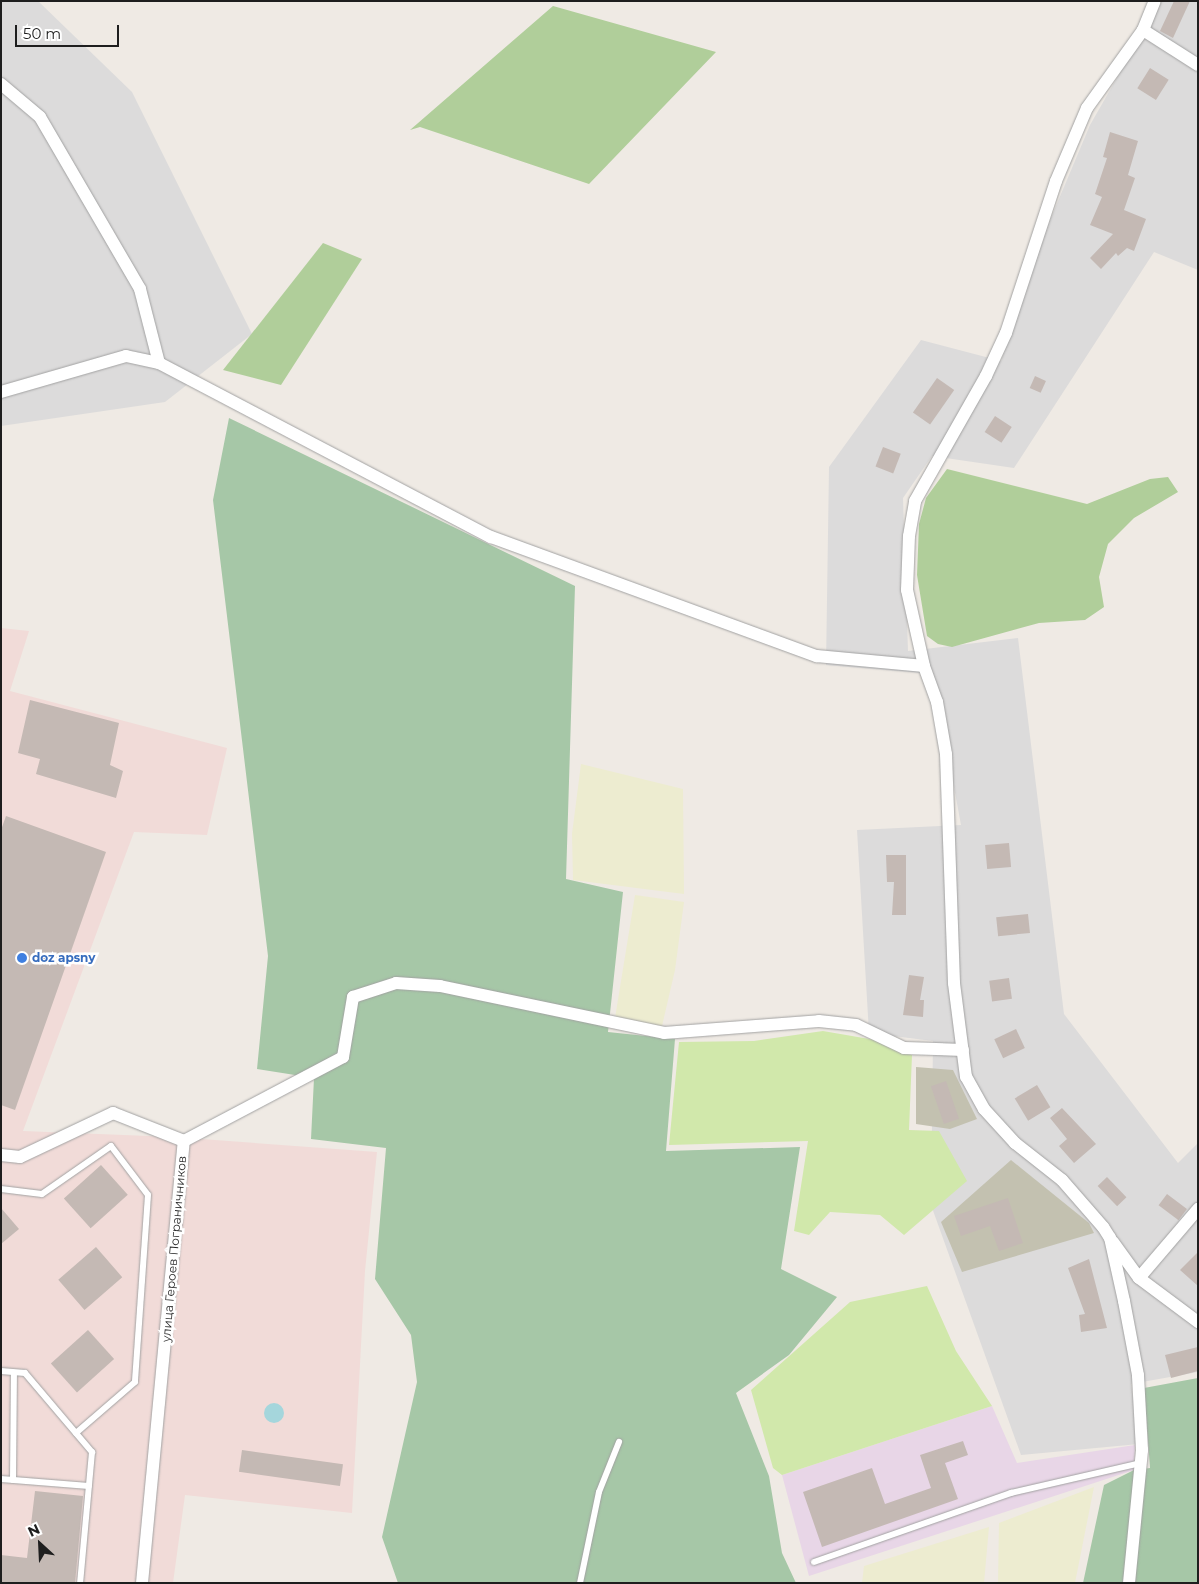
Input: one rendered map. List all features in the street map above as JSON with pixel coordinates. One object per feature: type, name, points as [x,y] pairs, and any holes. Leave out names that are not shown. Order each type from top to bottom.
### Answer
[{"type":"street","points":[[1155,1],[1143,30],[1087,108],[1056,181],[1006,333],[986,376],[915,501],[908,536],[907,590],[924,666],[937,702],[946,754],[951,928],[966,1077],[984,1109],[1015,1144],[1062,1180],[1110,1238],[1139,1278],[1198,1322]]},
{"type":"street","points":[[1143,30],[1198,64]]},
{"type":"street","points":[[1,84],[40,117],[140,288],[159,363]]},
{"type":"street","points":[[1,392],[126,356],[159,363],[491,538],[817,656],[924,666]]},
{"type":"street","name":"улица Героев Пограничников","points":[[142,1583],[184,1141],[344,1057],[353,997],[396,983],[440,986],[664,1033],[819,1021],[856,1025],[904,1048],[963,1050]]},
{"type":"street","points":[[1,1154],[20,1157],[114,1113],[184,1141]]},
{"type":"street","points":[[1139,1278],[1198,1209]]},
{"type":"street","points":[[1110,1238],[1138,1375],[1141,1463],[1129,1583]]},
{"type":"lane","points":[[1,1189],[42,1194],[112,1146],[148,1195],[135,1382],[76,1433]]},
{"type":"lane","points":[[1,1371],[25,1372],[92,1452],[80,1583]]},
{"type":"lane","points":[[13,1480],[14,1373]]},
{"type":"lane","points":[[580,1583],[594,1510],[619,1442]]},
{"type":"lane","points":[[814,1562],[1011,1493],[1141,1463]]},
{"type":"lane","points":[[1,1479],[89,1486]]},
{"type":"shaded area","points":[[1,1],[38,1],[132,92],[252,334],[165,402],[1,426]]},
{"type":"shaded area","points":[[1161,1],[1198,1],[1198,270],[1154,252],[1014,468],[932,456],[903,498],[908,651],[1018,638],[1064,1014],[1178,1163],[1198,1143],[1198,1372],[1131,1384],[1139,1444],[1021,1455],[931,1205],[933,1041],[869,1033],[857,830],[961,825],[933,674],[826,665],[829,467],[921,340],[1001,361],[1048,225],[1090,125]]},
{"type":"shaded area","points":[[1,628],[29,631],[10,691],[227,748],[207,835],[134,832],[23,1131],[174,1137],[377,1152],[365,1271],[352,1513],[185,1495],[173,1583],[1,1583]]},
{"type":"shaded area","points":[[916,1067],[953,1070],[977,1119],[950,1129],[916,1124]]},
{"type":"shaded area","points":[[1011,1160],[1089,1223],[1094,1233],[962,1272],[941,1222]]},
{"type":"shaded area","points":[[992,1406],[1017,1463],[1135,1445],[1134,1470],[809,1576],[782,1475]]},
{"type":"green space","points":[[553,6],[716,52],[589,184],[420,127],[410,130]]},
{"type":"green space","points":[[323,243],[362,259],[281,385],[223,370]]},
{"type":"green space","points":[[229,418],[575,586],[566,879],[623,892],[608,1032],[675,1039],[666,1151],[800,1147],[781,1269],[837,1297],[789,1355],[736,1393],[769,1476],[782,1553],[796,1583],[398,1583],[382,1537],[417,1382],[411,1335],[375,1279],[386,1148],[311,1139],[314,1078],[257,1069],[268,956],[213,500]]},
{"type":"green space","points":[[947,469],[1087,504],[1150,479],[1168,477],[1178,492],[1134,518],[1108,544],[1099,577],[1104,607],[1085,620],[1039,623],[952,647],[938,644],[927,636],[917,575],[919,524],[926,498]]},
{"type":"green space","points":[[581,764],[683,789],[684,894],[573,880],[572,834]]},
{"type":"green space","points":[[635,895],[684,902],[675,970],[662,1026],[615,1018]]},
{"type":"green space","points":[[823,1031],[875,1040],[912,1055],[909,1130],[939,1131],[967,1181],[904,1235],[880,1215],[830,1212],[809,1235],[794,1231],[808,1141],[669,1145],[679,1042],[754,1041]]},
{"type":"green space","points":[[927,1286],[956,1351],[992,1406],[782,1475],[773,1468],[751,1390],[850,1302]]},
{"type":"green space","points":[[1198,1378],[1198,1583],[1083,1583],[1104,1485],[1134,1470],[1150,1468],[1144,1388]]},
{"type":"green space","points":[[1094,1487],[1075,1583],[998,1583],[999,1523]]},
{"type":"green space","points":[[989,1527],[984,1583],[862,1583],[864,1566]]},
{"type":"water","points":[[274,1403],[281,1406],[284,1413],[281,1420],[274,1423],[267,1420],[264,1413],[267,1406]]},
{"type":"building","points":[[1174,1],[1190,1],[1173,38],[1160,31]]},
{"type":"building","points":[[1150,68],[1169,80],[1156,100],[1137,88]]},
{"type":"building","points":[[1110,132],[1138,141],[1128,175],[1135,178],[1124,210],[1146,219],[1134,251],[1127,248],[1118,256],[1116,253],[1101,269],[1090,258],[1113,234],[1090,225],[1102,197],[1095,194],[1107,158],[1103,157]]},
{"type":"building","points":[[1035,376],[1046,381],[1041,393],[1030,388]]},
{"type":"building","points":[[937,378],[954,390],[930,424],[913,412]]},
{"type":"building","points":[[995,416],[1012,427],[1001,443],[985,432]]},
{"type":"building","points":[[883,447],[901,454],[893,473],[875,467]]},
{"type":"building","points":[[30,700],[119,723],[110,765],[123,771],[116,798],[36,774],[40,759],[18,753]]},
{"type":"building","points":[[6,816],[106,852],[15,1110],[1,1105],[1,830]]},
{"type":"building","points":[[1009,843],[1011,867],[987,869],[985,845]]},
{"type":"building","points":[[886,855],[906,855],[906,915],[892,915],[894,882],[887,882]]},
{"type":"building","points":[[1028,914],[1030,933],[998,936],[996,917]]},
{"type":"building","points":[[909,975],[924,977],[920,1000],[924,1000],[923,1017],[903,1015]]},
{"type":"building","points":[[1009,978],[1012,999],[992,1002],[989,981]]},
{"type":"building","points":[[1016,1029],[1025,1048],[1003,1058],[994,1039]]},
{"type":"building","points":[[946,1081],[959,1119],[944,1124],[931,1086]]},
{"type":"building","points":[[1037,1085],[1050,1107],[1028,1121],[1015,1098]]},
{"type":"building","points":[[1062,1108],[1096,1144],[1074,1163],[1059,1146],[1067,1139],[1050,1118]]},
{"type":"building","points":[[101,1165],[128,1195],[91,1228],[64,1198]]},
{"type":"building","points":[[1107,1177],[1126,1197],[1117,1206],[1098,1186]]},
{"type":"building","points":[[1167,1194],[1187,1209],[1179,1220],[1159,1205]]},
{"type":"building","points":[[1008,1198],[1023,1243],[999,1251],[990,1226],[961,1236],[954,1216]]},
{"type":"building","points":[[1,1208],[19,1229],[1,1244]]},
{"type":"building","points":[[96,1247],[122,1277],[85,1310],[58,1280]]},
{"type":"building","points":[[1198,1252],[1198,1286],[1180,1270]]},
{"type":"building","points":[[1089,1259],[1107,1328],[1081,1332],[1079,1315],[1085,1314],[1068,1268]]},
{"type":"building","points":[[88,1330],[114,1359],[77,1392],[51,1363]]},
{"type":"building","points":[[1198,1347],[1198,1371],[1171,1378],[1165,1355]]},
{"type":"building","points":[[963,1441],[968,1455],[945,1463],[958,1499],[822,1547],[803,1492],[872,1468],[885,1504],[931,1488],[920,1455]]},
{"type":"building","points":[[242,1450],[343,1464],[340,1486],[239,1472]]},
{"type":"building","points":[[35,1491],[83,1496],[75,1583],[1,1583],[1,1555],[27,1558]]},
{"type":"place","name":"doz apsny","points":[[22,958]]}]
